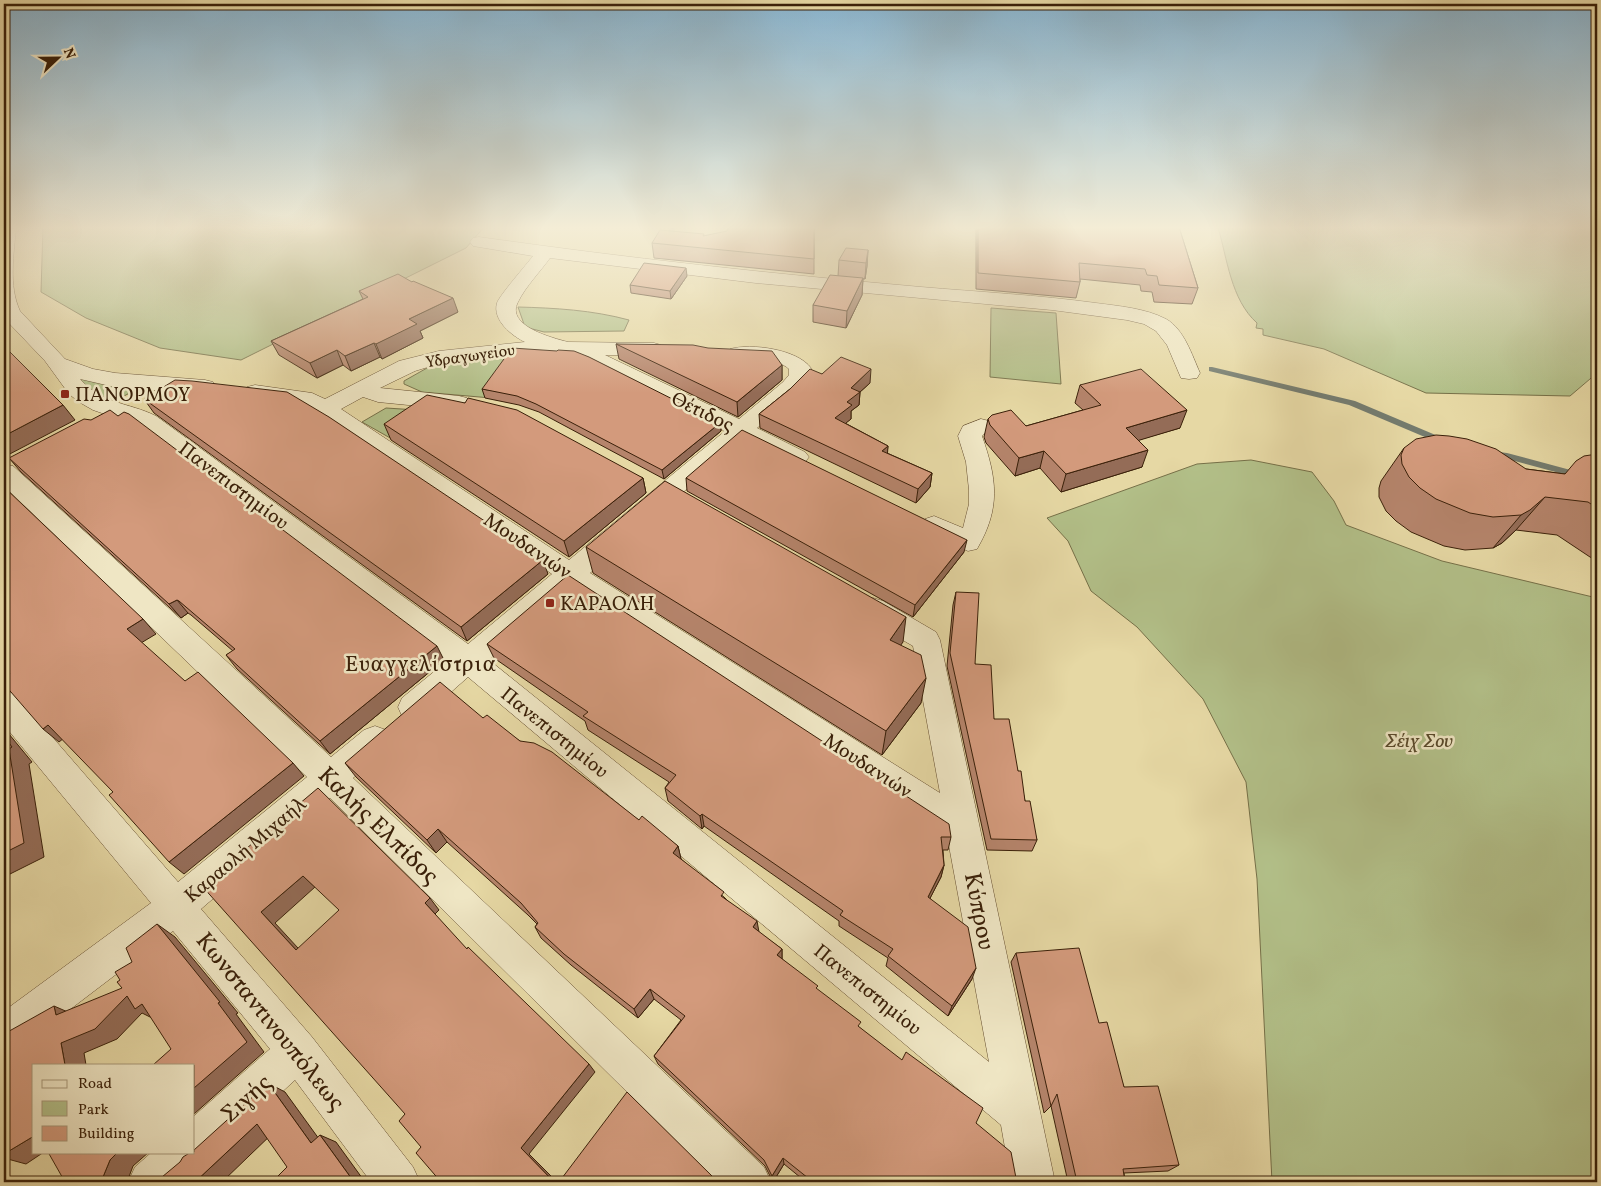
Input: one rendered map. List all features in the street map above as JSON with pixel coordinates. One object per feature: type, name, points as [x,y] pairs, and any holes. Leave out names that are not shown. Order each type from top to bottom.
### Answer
[{"type":"street","name":"Πανεπιστημίου","points":[[5,282],[7,306],[16,319],[59,364],[78,391],[95,403],[148,421],[468,660],[1019,1113]]},
{"type":"street","name":"Θέτιδος","points":[[522,282],[509,299],[507,309],[519,330],[534,339],[599,360],[812,464]]},
{"type":"street","points":[[806,282],[1060,305],[1146,319],[1164,326],[1172,338],[1189,374]]},
{"type":"street","points":[[566,348],[678,350]]},
{"type":"street","name":"Υδραγωγείου","points":[[325,408],[407,366],[439,357],[505,349],[566,348]]},
{"type":"street","name":"Καραολή Μιχαήλ","points":[[4,1035],[177,906],[668,493],[798,381],[801,373],[794,362],[786,358],[715,352]]},
{"type":"street","name":"Μουδανιών","points":[[59,364],[108,378],[304,397],[312,400],[571,574],[963,826]]},
{"type":"street","points":[[90,423],[162,384]]},
{"type":"street","points":[[362,389],[386,396],[478,405]]},
{"type":"street","points":[[916,516],[968,542],[980,522],[982,499],[980,468],[970,436],[971,432],[981,426]]},
{"type":"street","name":"Καλής Ελπίδος","points":[[9,467],[749,1182]]},
{"type":"street","name":"Κύπρου","points":[[849,596],[926,640],[1033,1182]]},
{"type":"street","name":"Κωνσταντινουπόλεως","points":[[4,703],[298,1051],[398,1182]]},
{"type":"street","name":"Σιγής","points":[[195,1143],[298,1051]]},
{"type":"street","points":[[150,1182],[183,1154]]},
{"type":"green space","points":[[41,282],[397,282],[241,360],[160,348],[86,318],[41,292]]},
{"type":"green space","points":[[1233,282],[1597,282],[1597,373],[1570,396],[1426,393],[1324,349],[1263,335],[1263,329],[1256,328],[1257,323],[1248,314]]},
{"type":"green space","points":[[518,307],[574,310],[629,320],[624,331],[544,332],[525,327]]},
{"type":"green space","points":[[991,308],[1056,313],[1061,384],[990,377]]},
{"type":"green space","points":[[505,355],[491,398],[422,392],[404,384],[404,381],[427,368]]},
{"type":"green space","points":[[72,375],[137,389],[113,402],[97,395]]},
{"type":"green space","points":[[386,408],[433,411],[392,439],[362,422]]},
{"type":"green space","name":"Σέιχ Σου","points":[[1251,460],[1312,472],[1334,501],[1346,525],[1442,561],[1597,598],[1597,1182],[1272,1182],[1257,879],[1246,782],[1203,699],[1137,627],[1091,591],[1068,541],[1047,518],[1197,464]]},
{"type":"building","points":[[379,282],[416,282],[453,298],[409,319],[417,324],[376,344],[374,343],[345,356],[337,350],[310,363],[271,341],[368,297],[359,291]]},
{"type":"building","points":[[632,282],[676,282],[670,291],[630,285]]},
{"type":"building","points":[[826,282],[861,282],[847,311],[813,305]]},
{"type":"building","points":[[1158,282],[1196,282],[1198,288],[1159,285]]},
{"type":"building","points":[[616,344],[693,345],[708,348],[772,351],[782,365],[737,402]]},
{"type":"building","points":[[4,346],[63,405],[4,436]]},
{"type":"building","points":[[512,348],[574,351],[720,423],[662,470],[536,404],[517,396],[482,389]]},
{"type":"building","points":[[841,357],[871,369],[851,388],[860,392],[847,402],[852,405],[835,418],[888,446],[882,451],[932,473],[918,489],[759,414],[790,389],[810,369],[822,374]]},
{"type":"building","points":[[1141,369],[1187,410],[1126,428],[1148,450],[1066,474],[1044,451],[1019,458],[990,425],[988,419],[992,415],[1011,410],[1026,426],[1101,405],[1080,385]]},
{"type":"building","points":[[175,380],[287,392],[329,417],[543,560],[461,627],[144,399]]},
{"type":"building","points":[[427,395],[465,403],[468,398],[517,410],[643,478],[564,541],[384,424]]},
{"type":"building","points":[[110,410],[118,416],[124,412],[129,414],[437,646],[320,741],[226,655],[235,649],[179,601],[177,600],[169,604],[9,458],[84,419],[91,420]]},
{"type":"building","points":[[742,430],[967,540],[915,605],[686,478]]},
{"type":"building","points":[[1436,435],[1467,439],[1496,449],[1526,469],[1565,474],[1576,461],[1584,456],[1597,454],[1597,508],[1588,502],[1545,497],[1521,515],[1493,517],[1470,513],[1436,499],[1420,488],[1409,477],[1402,464],[1401,455],[1404,448],[1416,439]]},
{"type":"building","points":[[665,481],[906,617],[890,640],[921,655],[926,678],[886,731],[586,547]]},
{"type":"building","points":[[4,487],[143,619],[127,629],[185,681],[198,672],[293,763],[169,862],[109,795],[113,792],[48,725],[43,729],[4,684],[4,676],[10,674],[4,667]]},
{"type":"building","points":[[568,575],[949,824],[951,837],[941,837],[944,865],[928,897],[968,927],[976,968],[952,1006],[888,956],[893,949],[840,915],[843,911],[702,814],[700,816],[665,788],[676,775],[583,716],[588,712],[487,644]]},
{"type":"building","points":[[956,592],[979,593],[975,664],[991,665],[994,719],[1009,719],[1018,771],[1021,771],[1025,801],[1030,801],[1037,840],[991,839],[950,653]]},
{"type":"building","points":[[440,682],[483,718],[487,715],[520,741],[534,743],[552,752],[639,820],[642,816],[678,846],[673,853],[724,892],[721,896],[757,921],[753,927],[782,949],[777,955],[861,1022],[858,1026],[902,1060],[906,1052],[983,1108],[976,1123],[1011,1152],[1016,1178],[1014,1182],[813,1182],[783,1158],[772,1176],[764,1160],[654,1056],[685,1016],[650,989],[634,1009],[564,954],[535,927],[538,923],[521,903],[438,829],[427,840],[345,763]]},
{"type":"building","points":[[4,736],[12,747],[9,749],[24,843],[4,853]]},
{"type":"building","points":[[318,788],[430,898],[425,903],[467,949],[468,947],[589,1064],[521,1148],[554,1182],[441,1182],[416,1153],[421,1147],[399,1121],[405,1114],[202,886]],"holes":[[[303,876],[339,910],[296,950],[261,912]]]},
{"type":"building","points":[[157,924],[220,1002],[218,1003],[247,1042],[195,1087],[195,1064],[154,1064],[171,1049],[142,1004],[135,1009],[127,996],[95,1029],[61,1043],[65,1064],[32,1064],[32,1137],[4,1154],[4,1034],[54,1006],[56,1015],[122,988],[117,982],[120,980],[115,972],[132,962],[126,948]]},
{"type":"building","points":[[1079,948],[1099,1023],[1107,1022],[1124,1087],[1158,1086],[1179,1165],[1123,1169],[1125,1182],[1077,1182],[1057,1094],[1051,1106],[1016,953]]},
{"type":"building","points":[[268,1083],[311,1143],[320,1135],[354,1182],[272,1182],[287,1167],[257,1124],[195,1182],[65,1182],[49,1154],[116,1154],[110,1160],[103,1177],[162,1177],[180,1162],[183,1157],[188,1154],[195,1154],[195,1149]]},
{"type":"building","points":[[627,1092],[714,1178],[771,1179],[768,1182],[559,1182]]},
{"type":"waterway","points":[[1212,369],[1352,403],[1442,441]]},
{"type":"waterway","points":[[1491,454],[1507,456],[1589,478],[1597,477]]},
{"type":"place","name":"ΠΑΝΟΡΜΟΥ","points":[[65,394]]},
{"type":"place","name":"ΚΑΡΑΟΛΗ","points":[[550,603]]},
{"type":"district","name":"Ευαγγελίστρια","points":[[421,663]]}]
